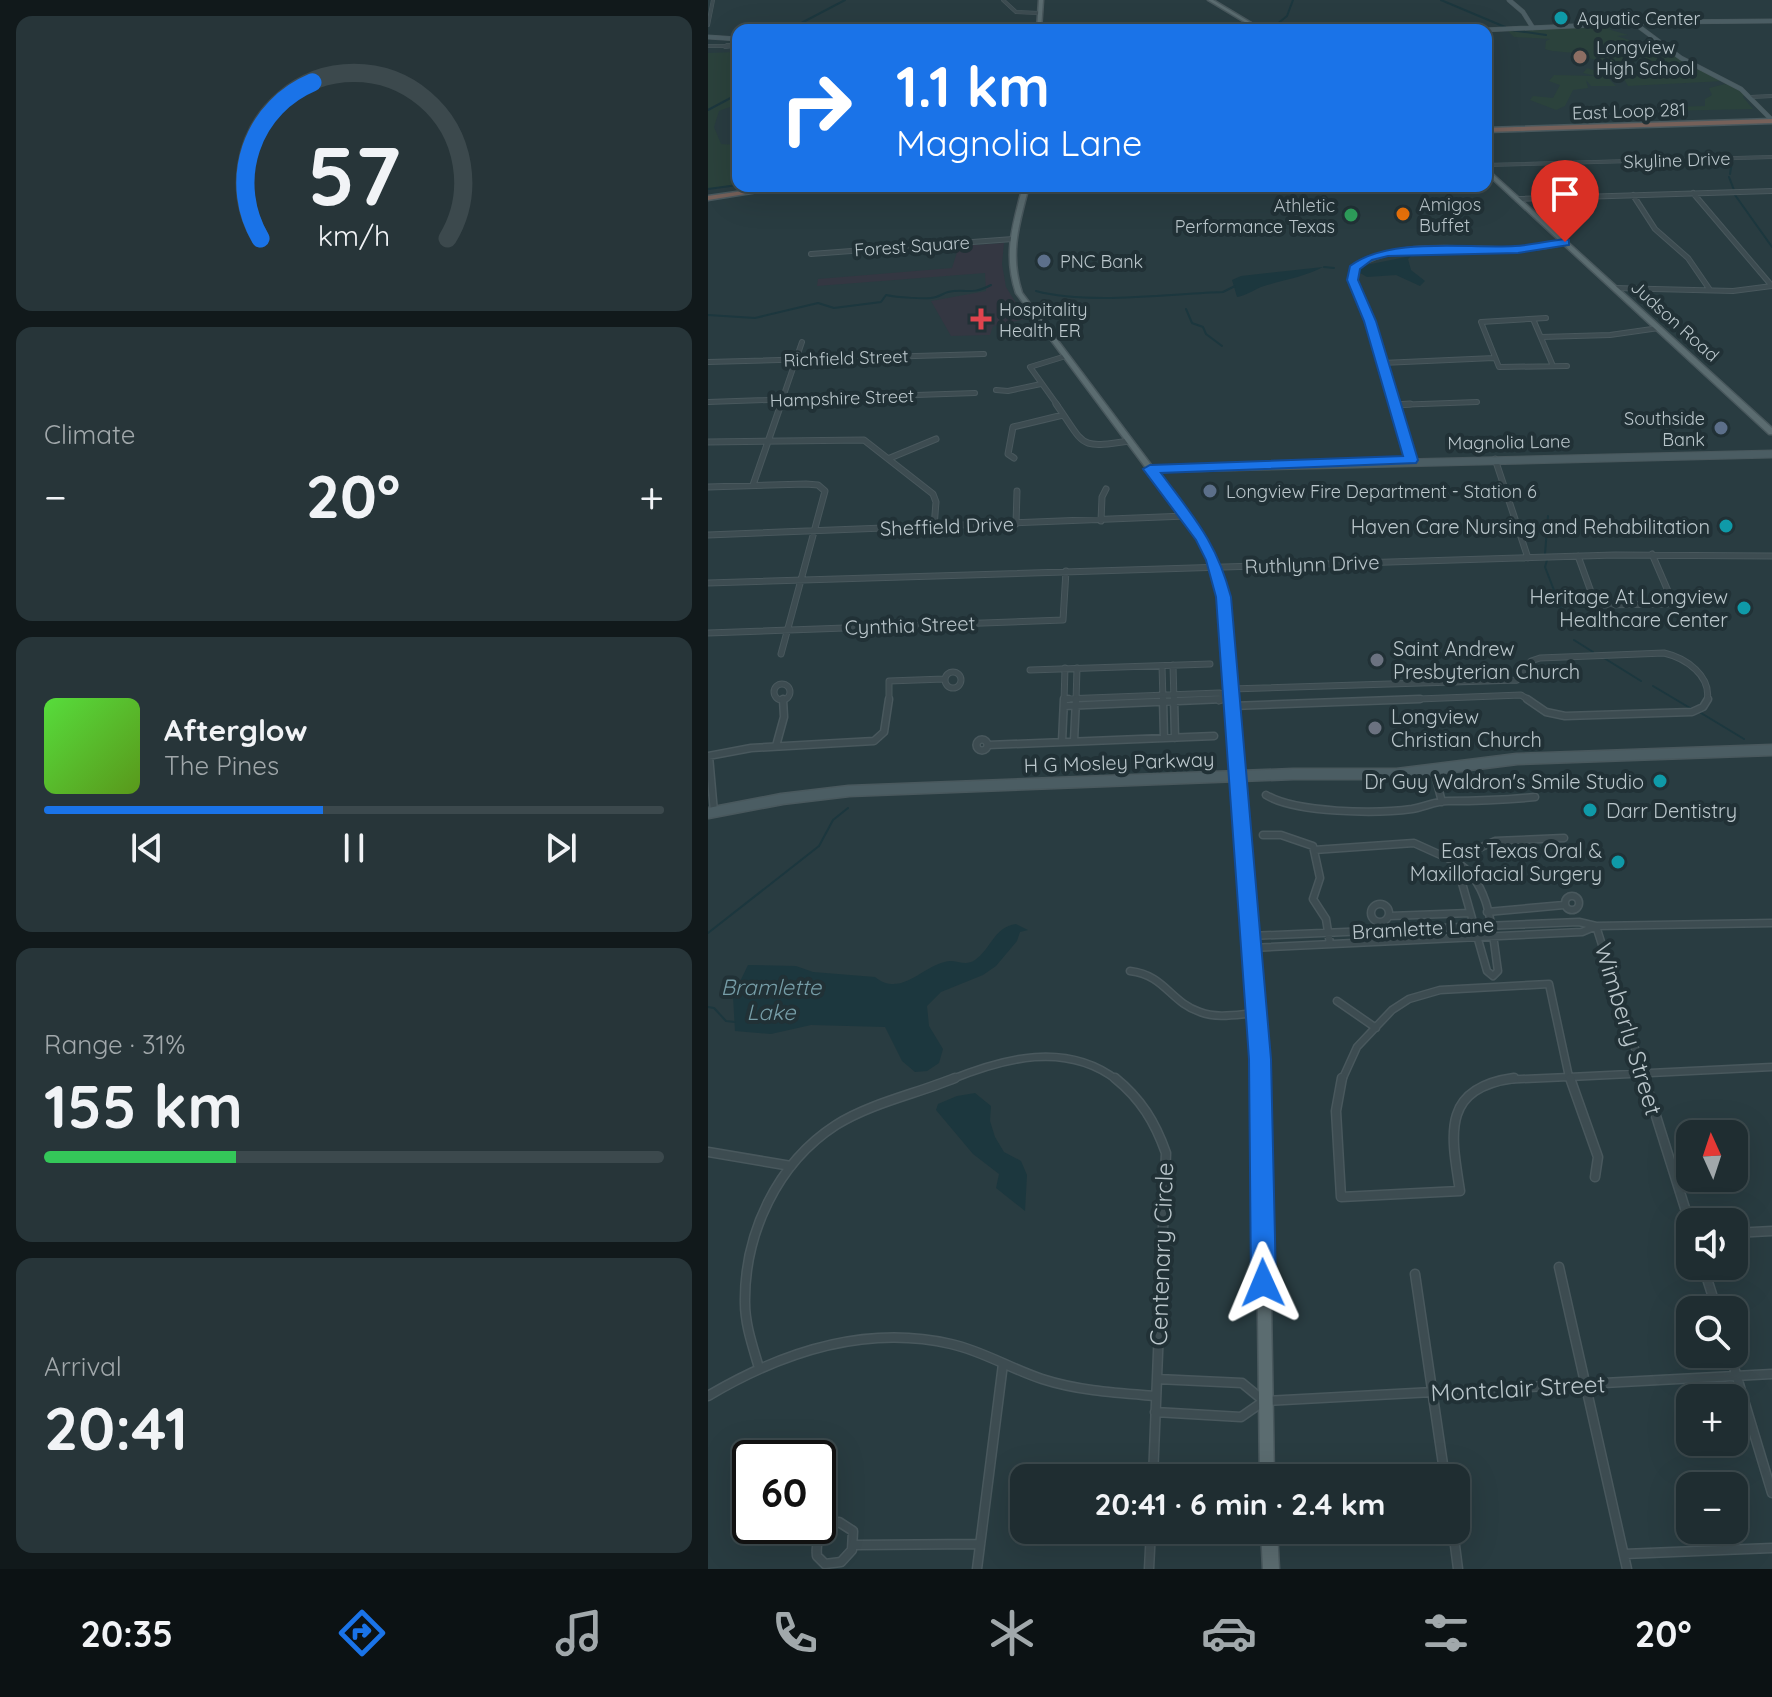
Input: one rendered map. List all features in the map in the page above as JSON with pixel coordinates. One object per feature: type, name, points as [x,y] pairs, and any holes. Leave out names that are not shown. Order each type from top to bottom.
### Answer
[{"type":"highway","name":"East Loop 281","points":[[1492,127],[1571,121],[1771,118]]},
{"type":"highway","name":"East Loop 281","points":[[1492,127],[1546,128],[1771,118]]},
{"type":"highway","points":[[1546,128],[1574,124],[1571,121]]},
{"type":"highway","points":[[709,195],[732,191]]},
{"type":"highway","points":[[709,195],[736,192]]},
{"type":"main road","points":[[1039,24],[1041,0]]},
{"type":"main road","points":[[1210,0],[1251,24]]},
{"type":"main road","points":[[1509,0],[1533,28]]},
{"type":"main road","points":[[1492,30],[1772,21]]},
{"type":"main road","points":[[1634,23],[1677,55],[1729,81],[1751,97],[1771,118]]},
{"type":"main road","points":[[708,37],[732,39]]},
{"type":"main road","name":"Judson Road","points":[[1492,173],[1772,432]]},
{"type":"main road","points":[[1025,192],[1013,239],[1011,268],[1019,293],[1203,539],[1216,567],[1223,597],[1262,1106],[1266,1464]]},
{"type":"main road","name":"Magnolia Lane","points":[[1150,469],[1411,460],[1772,454]]},
{"type":"main road","name":"H G Mosley Parkway","points":[[711,812],[849,791],[1237,776],[1390,775],[1525,758],[1772,750]]},
{"type":"main road","points":[[1270,1544],[1271,1569]]},
{"type":"street","points":[[708,25],[713,0]]},
{"type":"street","points":[[1003,0],[1016,12],[1038,13]]},
{"type":"street","points":[[708,46],[725,46]]},
{"type":"street","points":[[1751,97],[1772,96]]},
{"type":"street","name":"Skyline Drive","points":[[1492,167],[1772,157]]},
{"type":"street","points":[[1518,199],[1772,191]]},
{"type":"street","points":[[1693,193],[1720,229],[1747,254],[1772,286]]},
{"type":"street","points":[[1633,195],[1656,231],[1688,258],[1710,290]]},
{"type":"street","name":"Forest Square","points":[[811,254],[1013,239]]},
{"type":"street","points":[[1411,460],[1367,313],[1352,278],[1353,271],[1358,264],[1374,255],[1392,252],[1541,248],[1565,242]]},
{"type":"street","points":[[1615,288],[1710,290],[1772,286]]},
{"type":"street","points":[[1546,318],[1481,322],[1498,366],[1567,366]]},
{"type":"street","points":[[1533,319],[1553,366]]},
{"type":"street","points":[[1541,337],[1601,336],[1659,328]]},
{"type":"street","points":[[753,485],[802,342]]},
{"type":"street","name":"Richfield Street","points":[[708,362],[984,354]]},
{"type":"street","points":[[1066,356],[1031,365],[1063,415],[1087,446],[1129,441]]},
{"type":"street","points":[[1382,363],[1494,358]]},
{"type":"street","points":[[996,390],[1010,391],[1041,384]]},
{"type":"street","name":"Hampshire Street","points":[[708,402],[975,393]]},
{"type":"street","points":[[1395,405],[1477,402]]},
{"type":"street","points":[[1014,458],[1008,454],[1013,427],[1063,415]]},
{"type":"street","points":[[708,442],[857,439],[871,443],[934,495],[934,527]]},
{"type":"street","points":[[890,458],[936,439]]},
{"type":"street","points":[[1495,458],[1528,558]]},
{"type":"street","points":[[708,487],[806,484],[823,488],[825,493],[781,654]]},
{"type":"street","points":[[1101,521],[1102,497],[1106,489]]},
{"type":"street","points":[[1016,524],[1017,491]]},
{"type":"street","name":"Sheffield Drive","points":[[708,535],[1186,516]]},
{"type":"street","points":[[1578,556],[1594,600],[1599,605],[1667,604],[1671,598],[1652,554]]},
{"type":"street","name":"Ruthlynn Drive","points":[[708,583],[1652,554],[1772,556]]},
{"type":"street","name":"Cynthia Street","points":[[708,633],[1063,620],[1066,571]]},
{"type":"street","points":[[1064,702],[1174,698],[1219,701],[1231,697],[1517,680],[1530,663],[1540,658],[1667,653],[1697,668],[1709,698],[1703,707],[1692,712],[1561,716],[1544,711],[1521,695],[1231,697]]},
{"type":"street","points":[[1030,670],[1210,664]]},
{"type":"street","points":[[1173,665],[1175,738]]},
{"type":"street","points":[[1162,666],[1164,738]]},
{"type":"street","points":[[1062,742],[1065,668]]},
{"type":"street","points":[[1074,741],[1077,668]]},
{"type":"street","points":[[711,812],[708,756],[776,746],[874,741],[884,732],[889,712],[889,681],[944,679]]},
{"type":"street","points":[[1517,680],[1521,695]]},
{"type":"street","points":[[776,746],[784,717],[783,698]]},
{"type":"street","points":[[988,745],[1214,736]]},
{"type":"street","points":[[1434,771],[1442,802]]},
{"type":"street","points":[[1266,795],[1281,804],[1327,810],[1411,809],[1442,802],[1535,797]]},
{"type":"street","points":[[1263,835],[1281,835],[1306,842],[1314,850],[1320,878],[1313,901],[1326,917],[1330,944]]},
{"type":"street","points":[[1454,861],[1495,841],[1564,838]]},
{"type":"street","points":[[1314,850],[1414,843],[1461,863],[1477,880],[1487,912],[1498,971],[1493,976]]},
{"type":"street","points":[[1454,861],[1462,876],[1487,971],[1493,976],[1496,987]]},
{"type":"street","points":[[1487,912],[1564,905]]},
{"type":"street","points":[[1390,916],[1470,913]]},
{"type":"street","name":"Bramlette Lane","points":[[1250,942],[1328,933],[1490,925],[1772,923]]},
{"type":"street","name":"Bramlette Lane","points":[[1250,942],[1330,944],[1479,938],[1582,932],[1596,926]]},
{"type":"street","name":"Wimberly Street","points":[[1596,926],[1685,1208]]},
{"type":"street","points":[[1130,971],[1155,975],[1200,1012],[1257,1013]]},
{"type":"street","points":[[1595,1177],[1598,1157],[1569,1077],[1549,984],[1445,990],[1417,996],[1394,1007],[1350,1058],[1338,1091],[1336,1111],[1341,1197],[1460,1191],[1454,1126],[1456,1112],[1476,1088],[1497,1081],[1569,1077],[1642,1074],[1772,1067]]},
{"type":"street","points":[[1337,1001],[1376,1028]]},
{"type":"street","name":"Centenary Circle","points":[[759,1368],[746,1315],[747,1269],[763,1214],[791,1166],[816,1140],[844,1121],[1007,1060],[1035,1056],[1063,1057],[1110,1074],[1143,1104],[1159,1131],[1166,1153],[1153,1464]]},
{"type":"street","points":[[708,1152],[791,1166]]},
{"type":"street","points":[[1748,1232],[1772,1231]]},
{"type":"street","points":[[1559,1267],[1627,1569]]},
{"type":"street","points":[[1415,1274],[1443,1464]]},
{"type":"street","points":[[708,1396],[759,1368],[827,1344],[881,1337],[947,1343],[1070,1387],[1156,1396]]},
{"type":"street","points":[[977,1569],[1003,1364]]},
{"type":"street","points":[[1734,1368],[1772,1493]]},
{"type":"street","name":"Montclair Street","points":[[1155,1412],[1241,1417],[1264,1401],[1772,1374]]},
{"type":"street","points":[[1157,1379],[1242,1383],[1264,1401]]},
{"type":"street","points":[[835,1523],[851,1527],[854,1545],[846,1558],[835,1564],[825,1564],[816,1551],[820,1533],[835,1523]]},
{"type":"street","points":[[854,1545],[980,1544]]},
{"type":"street","points":[[1149,1569],[1150,1544]]},
{"type":"street","points":[[1455,1544],[1458,1569]]},
{"type":"street","points":[[1624,1554],[1772,1548]]},
{"type":"shaded area","points":[[1004,243],[1002,264],[1006,287],[1026,319],[993,326],[990,335],[951,336],[931,301],[986,291],[985,273],[817,286],[818,279],[952,268],[959,246]]},
{"type":"green space","points":[[1628,25],[1608,29],[1628,35],[1617,36],[1635,42],[1638,47],[1635,49],[1642,57],[1623,65],[1548,50],[1545,49],[1546,41],[1550,39],[1514,37],[1508,31]]},
{"type":"green space","points":[[1639,43],[1654,43],[1724,81],[1628,86],[1624,79],[1634,78],[1623,77],[1617,67],[1648,65],[1645,55],[1638,49],[1642,47]]},
{"type":"green space","points":[[732,52],[732,106],[719,111],[714,127],[721,144],[732,145],[732,185],[708,189],[708,53]]},
{"type":"green space","points":[[1587,68],[1608,75],[1616,86],[1591,86],[1586,80],[1588,88],[1573,90],[1565,106],[1556,110],[1530,100],[1533,96],[1553,98],[1560,85],[1549,81],[1554,75],[1596,76],[1583,73]]},
{"type":"green space","points":[[1725,84],[1734,86],[1753,109],[1664,111],[1665,107],[1705,106],[1705,99],[1712,95],[1709,88]]},
{"type":"water","points":[[1411,256],[1408,259],[1411,270],[1425,281],[1420,286],[1396,275],[1367,277],[1360,273],[1361,266]]},
{"type":"water","points":[[1323,267],[1237,297],[1232,280],[1241,276]]},
{"type":"water","name":"Bramlette Lake","points":[[1016,924],[1028,930],[1020,932],[1017,941],[996,966],[983,975],[941,992],[927,1006],[929,1026],[943,1049],[939,1063],[927,1071],[915,1072],[902,1061],[885,1027],[811,1025],[771,1034],[735,1031],[733,996],[748,965],[796,966],[813,972],[875,977],[894,984],[913,978],[940,963],[972,962],[1003,929]]},
{"type":"water","points":[[975,1093],[991,1106],[990,1121],[1004,1152],[1021,1161],[1027,1175],[1025,1211],[996,1188],[999,1174],[973,1154],[936,1110],[938,1104]]},
{"type":"waterway","points":[[799,24],[845,0]]},
{"type":"waterway","points":[[1277,24],[1287,16],[1293,0]]},
{"type":"waterway","points":[[1441,0],[1505,27]]},
{"type":"waterway","points":[[1511,30],[1546,35]]},
{"type":"waterway","points":[[708,110],[732,97]]},
{"type":"waterway","points":[[1730,174],[1732,161]]},
{"type":"waterway","points":[[1729,177],[1734,190]]},
{"type":"waterway","points":[[708,189],[732,186]]},
{"type":"waterway","points":[[1735,195],[1772,247]]},
{"type":"waterway","points":[[1324,267],[1334,268]]},
{"type":"waterway","points":[[708,315],[755,318],[818,303],[834,308],[881,302],[886,295],[932,298],[948,292],[973,291],[991,285]]},
{"type":"waterway","points":[[1036,291],[1079,297],[1128,298],[1223,292],[1235,286]]},
{"type":"waterway","points":[[1186,309],[1192,323],[1203,327],[1206,334],[1222,346]]},
{"type":"waterway","points":[[1545,554],[1548,516]]},
{"type":"waterway","points":[[1547,560],[1545,567],[1569,629]]},
{"type":"waterway","points":[[1574,640],[1593,652]]},
{"type":"waterway","points":[[1604,658],[1641,681]]},
{"type":"waterway","points":[[1653,686],[1690,708]]},
{"type":"waterway","points":[[1701,713],[1744,739]]},
{"type":"waterway","points":[[708,933],[819,846],[833,820],[848,808]]},
{"type":"waterway","points":[[708,1007],[714,1008],[726,1021],[735,1022]]},
{"type":"place","name":"Aquatic Center","points":[[1561,18]]},
{"type":"place","name":"Longview High School","points":[[1580,57]]},
{"type":"place","name":"Amigos Buffet","points":[[1403,214]]},
{"type":"place","name":"Athletic Performance Texas","points":[[1351,215]]},
{"type":"place","name":"PNC Bank","points":[[1044,261]]},
{"type":"place","name":"Hospitality Health ER","points":[[981,319]]},
{"type":"place","name":"Southside Bank","points":[[1721,428]]},
{"type":"place","name":"Longview Fire Department - Station 6","points":[[1210,491]]},
{"type":"place","name":"Haven Care Nursing and Rehabilitation","points":[[1726,526]]},
{"type":"place","name":"Heritage At Longview Healthcare Center","points":[[1744,608]]},
{"type":"place","name":"Saint Andrew Presbyterian Church","points":[[1377,660]]},
{"type":"place","name":"Longview Christian Church","points":[[1375,728]]},
{"type":"place","name":"Dr Guy Waldron's Smile Studio","points":[[1660,781]]},
{"type":"place","name":"Darr Dentistry","points":[[1590,810]]},
{"type":"place","name":"East Texas Oral & Maxillofacial Surgery","points":[[1618,862]]},
{"type":"route","points":[[1263,1283],[1260,1059],[1223,597],[1213,560],[1203,539],[1150,469],[1411,460],[1370,321],[1353,280],[1354,268],[1359,262],[1388,252],[1518,250],[1565,242]]}]
